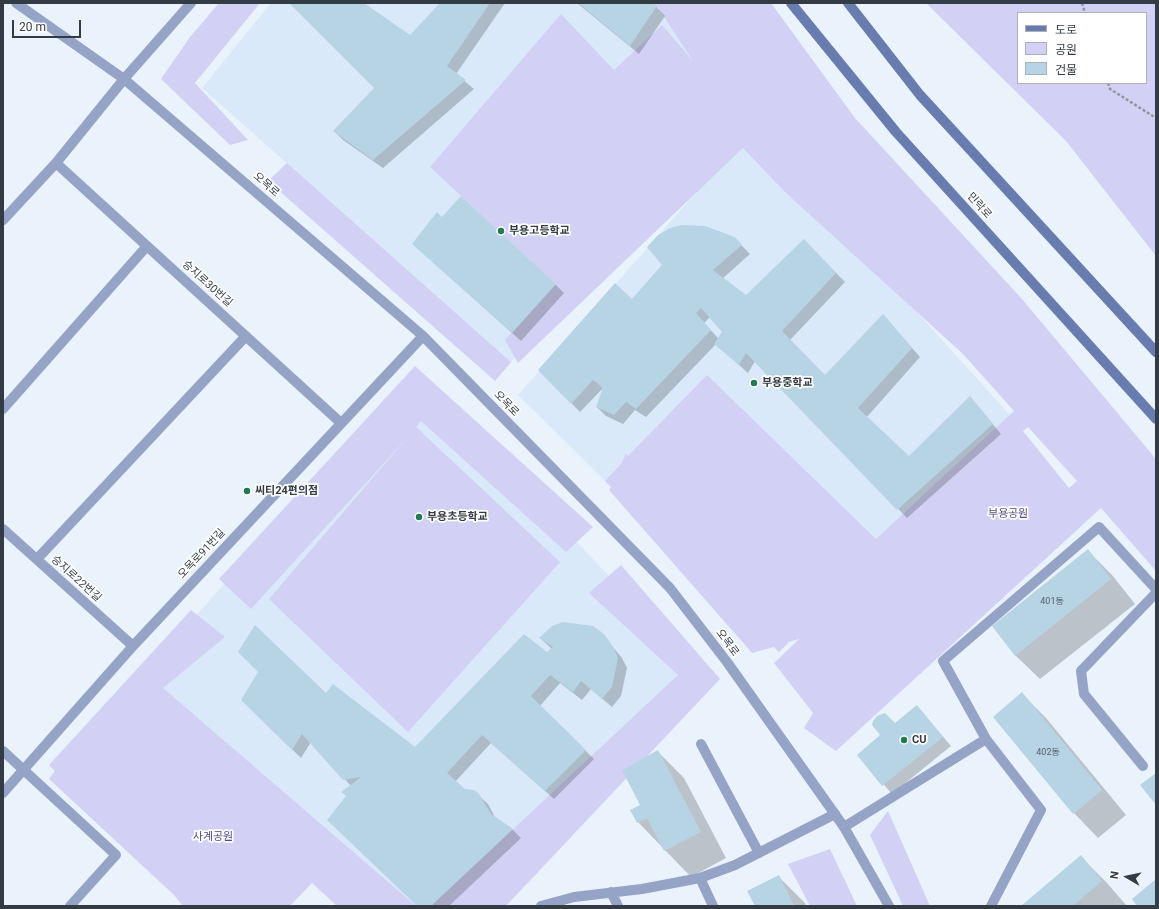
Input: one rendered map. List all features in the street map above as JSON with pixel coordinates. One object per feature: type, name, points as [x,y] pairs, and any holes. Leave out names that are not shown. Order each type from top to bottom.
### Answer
[{"type":"main road","name":"민락로","points":[[791,3],[896,132],[1156,419]]},
{"type":"main road","points":[[848,3],[920,95],[1156,352]]},
{"type":"street","name":"오목로","points":[[16,3],[124,79],[423,336],[670,588],[727,662],[844,827],[890,906]]},
{"type":"street","points":[[3,220],[56,163],[124,79],[191,3]]},
{"type":"street","name":"승지로30번길","points":[[56,163],[342,423]]},
{"type":"street","points":[[3,409],[147,246]]},
{"type":"street","points":[[37,559],[246,336]]},
{"type":"street","name":"오목로91번길","points":[[3,793],[133,646],[423,336]]},
{"type":"street","points":[[991,906],[1041,810],[986,738],[943,661],[1099,527],[1156,589]]},
{"type":"street","name":"승지로22번길","points":[[3,529],[133,646]]},
{"type":"street","points":[[1143,766],[1084,694],[1081,671],[1156,592]]},
{"type":"street","points":[[844,827],[986,738]]},
{"type":"street","points":[[701,744],[759,853]]},
{"type":"street","points":[[3,751],[116,855],[70,906]]},
{"type":"street","points":[[541,906],[574,897],[642,889],[700,878],[735,865],[835,814]]},
{"type":"street","points":[[700,878],[713,906]]},
{"type":"street","points":[[611,892],[618,906]]},
{"type":"path","points":[[1108,84],[1110,89],[1156,118]]},
{"type":"shaded area","name":"부용고등학교","points":[[271,3],[665,3],[745,121],[511,362],[202,88]]},
{"type":"shaded area","name":"부용중학교","points":[[752,129],[1018,424],[882,546],[779,652],[518,395]]},
{"type":"shaded area","name":"부용초등학교","points":[[415,372],[691,662],[448,906],[398,906],[138,680]]},
{"type":"green space","points":[[219,3],[260,3],[195,83],[248,140],[230,145],[161,79],[190,37]]},
{"type":"green space","name":"부용공원","points":[[655,3],[771,3],[855,118],[1022,299],[1156,459],[1156,571],[1101,508],[836,751],[804,728],[813,713],[774,663],[799,639],[789,642],[779,652],[774,647],[752,653],[609,490],[611,487],[605,481],[621,464],[626,454],[628,456],[707,375],[876,539],[1014,411],[963,354],[786,193],[743,148],[518,363],[505,340],[556,284],[430,167],[561,14],[614,70],[662,25],[693,61]],"holes":[[[1028,427],[1077,481],[1069,488],[1023,431]]]},
{"type":"green space","points":[[926,3],[1156,3],[1156,256],[1066,141]]},
{"type":"green space","points":[[287,163],[511,362],[495,381],[268,181]]},
{"type":"green space","points":[[415,366],[593,527],[566,552],[421,421],[416,427],[560,562],[408,732],[269,599],[406,439],[251,609],[219,579]]},
{"type":"green space","points":[[621,565],[720,679],[506,906],[431,906],[678,675],[589,593]]},
{"type":"green space","name":"사계공원","points":[[191,610],[225,637],[163,688],[416,906],[337,906],[312,883],[290,906],[183,906],[174,895],[49,779],[55,771],[49,765]]},
{"type":"green space","points":[[888,811],[930,906],[903,906],[870,835]]},
{"type":"green space","points":[[830,849],[857,906],[810,906],[788,864]]},
{"type":"building","points":[[289,3],[364,3],[410,35],[440,3],[490,3],[447,66],[466,80],[373,160],[333,131],[374,88]]},
{"type":"building","points":[[578,3],[654,3],[657,6],[630,46]]},
{"type":"building","points":[[461,196],[556,284],[512,333],[412,244],[437,212],[442,217]]},
{"type":"building","points":[[682,225],[705,226],[736,238],[742,245],[713,270],[746,295],[804,239],[836,273],[782,331],[825,375],[883,314],[912,348],[858,408],[909,456],[970,396],[993,424],[897,510],[746,353],[739,365],[714,344],[722,332],[701,308],[696,313],[711,330],[636,409],[626,402],[614,415],[596,407],[603,388],[593,380],[571,404],[538,370],[615,283],[632,299],[662,265],[647,247],[658,235],[670,228]]},
{"type":"building","points":[[1088,549],[1111,579],[1015,656],[992,626]]},
{"type":"building","points":[[563,622],[593,626],[604,634],[614,648],[618,658],[612,687],[602,699],[581,681],[573,692],[550,675],[531,696],[586,750],[545,791],[482,735],[447,773],[465,789],[474,790],[479,794],[491,814],[513,829],[431,906],[417,906],[327,820],[346,796],[341,792],[361,777],[343,780],[302,734],[292,750],[241,700],[258,672],[238,652],[255,625],[326,693],[333,684],[415,747],[524,634],[547,652],[553,647],[539,638],[552,626]]},
{"type":"building","points":[[1022,692],[1102,790],[1073,814],[993,717]]},
{"type":"building","points":[[917,705],[943,737],[882,786],[857,755],[880,735],[872,725],[877,716],[885,713],[895,723]]},
{"type":"building","points":[[658,750],[701,832],[664,851],[647,818],[637,823],[630,810],[640,805],[622,770]]},
{"type":"building","points":[[1156,773],[1156,805],[1140,785]]},
{"type":"building","points":[[1081,855],[1102,881],[1073,906],[1021,906]]},
{"type":"building","points":[[779,875],[794,906],[755,906],[747,891]]},
{"type":"building","points":[[1156,879],[1156,906],[1137,906],[1132,899]]},
{"type":"place","name":"부용고등학교","points":[[501,231]]},
{"type":"place","name":"부용중학교","points":[[754,383]]},
{"type":"place","name":"씨티24편의점","points":[[247,491]]},
{"type":"place","name":"부용초등학교","points":[[419,517]]},
{"type":"place","name":"CU","points":[[904,740]]}]
